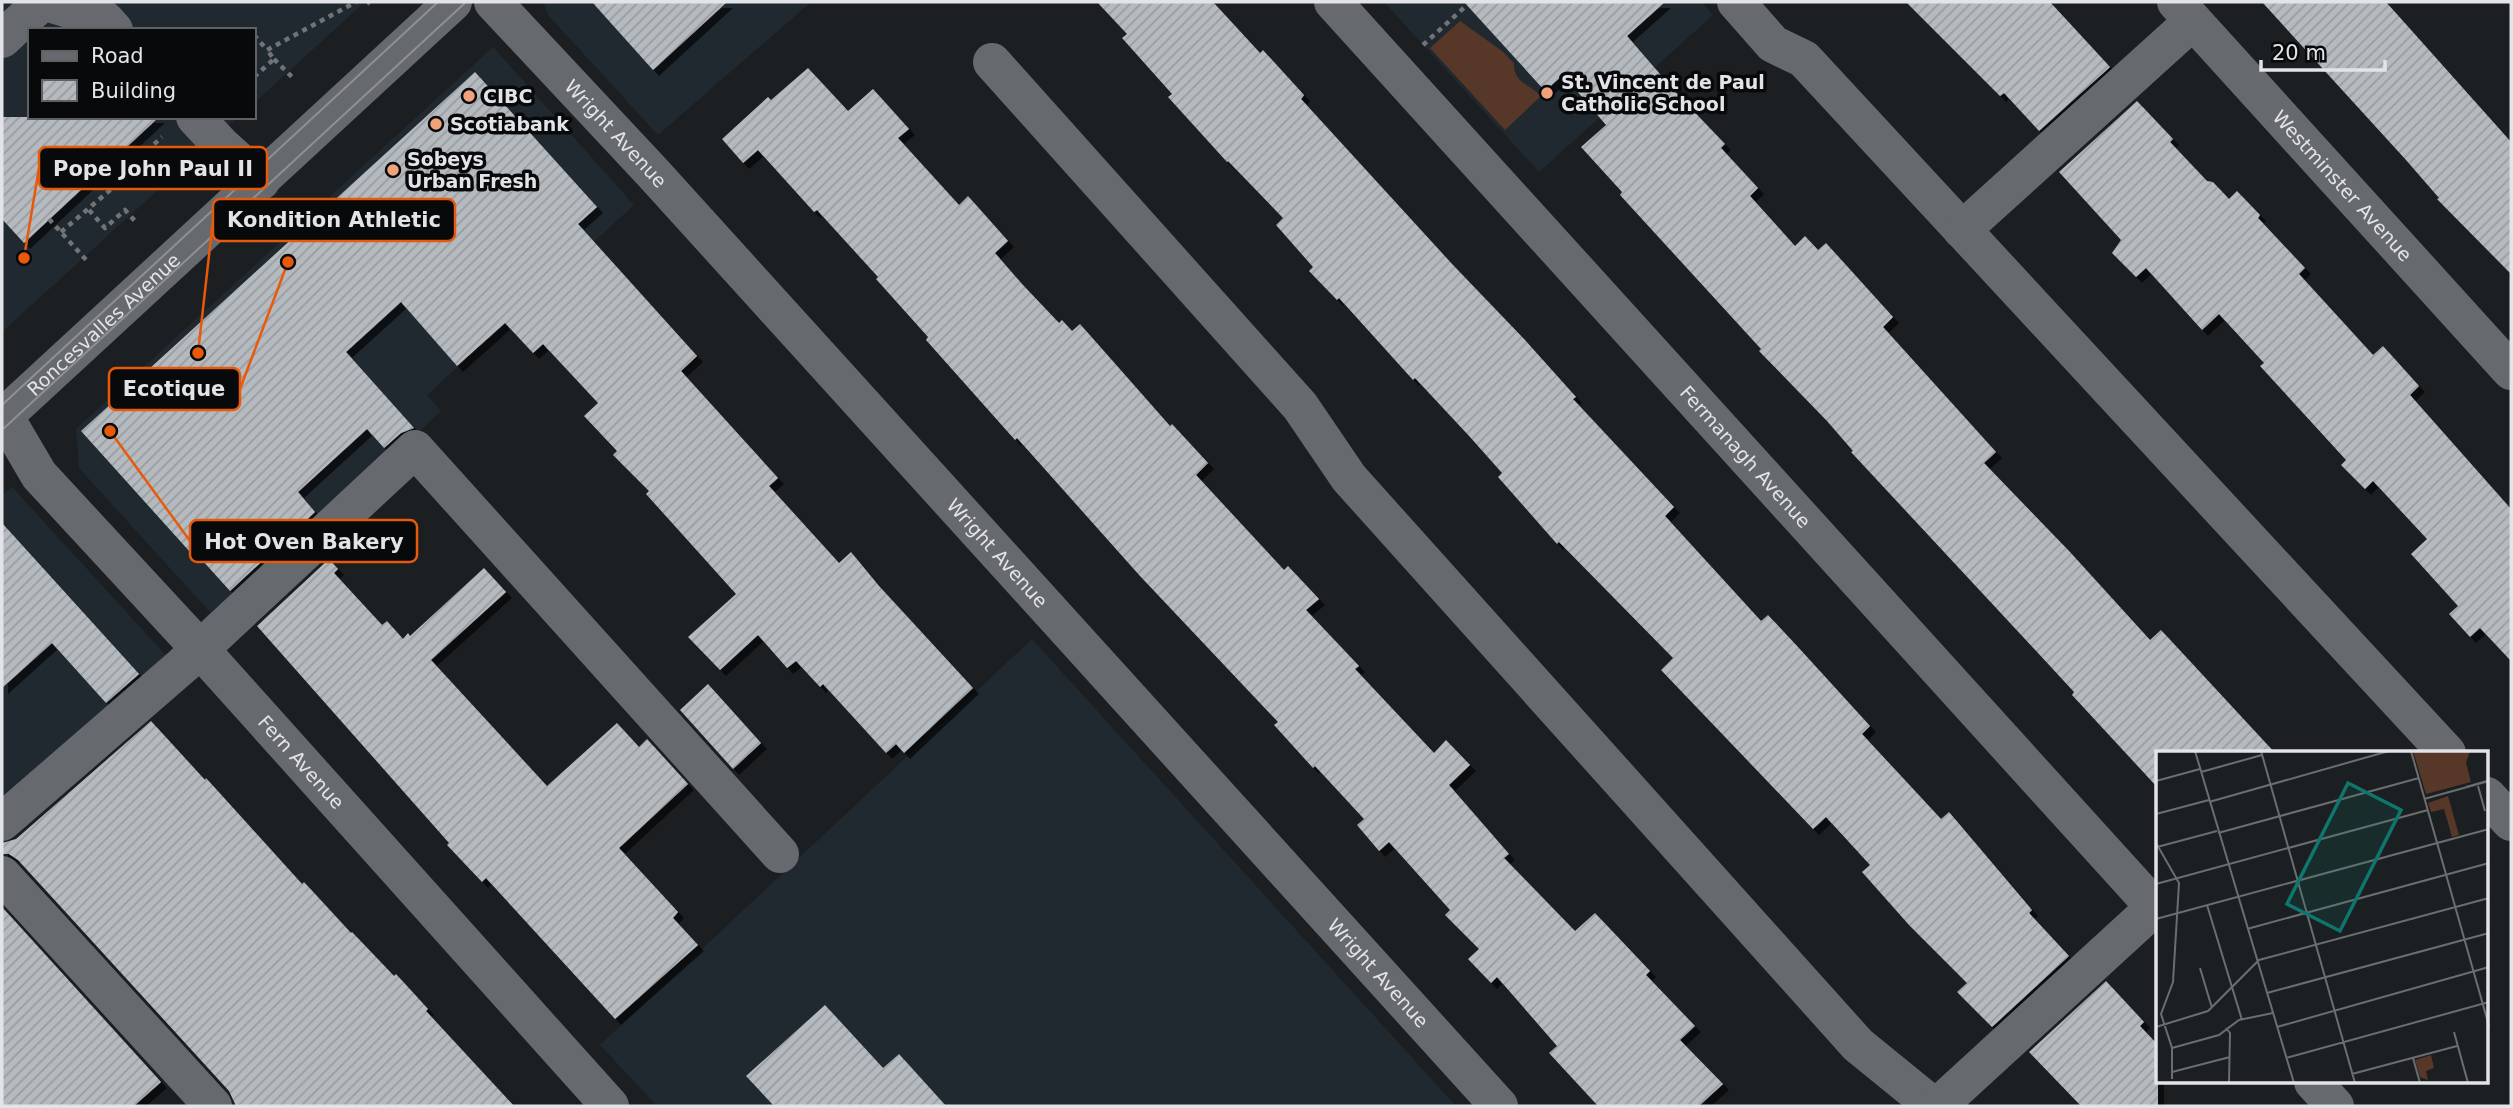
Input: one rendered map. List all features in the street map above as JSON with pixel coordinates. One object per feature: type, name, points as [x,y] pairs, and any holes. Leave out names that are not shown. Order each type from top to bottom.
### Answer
[{"type":"street","points":[[2,39],[44,2],[105,20],[112,28]]},
{"type":"street","name":"Roncesvalles Avenue","points":[[2,415],[261,181],[453,2]]},
{"type":"street","name":"Wright Avenue","points":[[493,2],[662,183],[1499,1106]]},
{"type":"street","name":"Fermanagh Avenue","points":[[1333,2],[2156,909]]},
{"type":"street","points":[[1736,2],[1773,44],[1804,59],[2445,751]]},
{"type":"street","points":[[1962,230],[2185,12]]},
{"type":"street","name":"Westminster Avenue","points":[[2185,12],[2511,371]]},
{"type":"street","points":[[992,62],[1300,406],[1349,478],[1858,1045],[1936,1106],[2156,909]]},
{"type":"street","points":[[181,124],[220,144],[261,181]]},
{"type":"street","name":"Fern Avenue","points":[[2,415],[39,475],[200,649],[610,1106]]},
{"type":"street","points":[[2,822],[200,649],[415,449],[780,854]]},
{"type":"street","points":[[2488,797],[2511,822]]},
{"type":"street","points":[[2,875],[213,1106]]},
{"type":"street","points":[[2315,1084],[2335,1106]]},
{"type":"path","points":[[268,50],[356,2]]},
{"type":"path","points":[[1415,52],[1467,5]]},
{"type":"path","points":[[256,36],[292,77]]},
{"type":"path","points":[[256,75],[274,58]]},
{"type":"path","points":[[61,232],[115,187],[115,180],[181,124]]},
{"type":"path","points":[[89,210],[105,228],[125,210],[135,221]]},
{"type":"path","points":[[50,219],[88,262]]},
{"type":"shaded area","points":[[2,2],[365,2],[256,101],[256,28],[28,28],[28,119],[236,119],[2,332]]},
{"type":"shaded area","points":[[543,2],[811,2],[658,135],[548,15]]},
{"type":"shaded area","name":"St. Vincent de Paul Catholic School","points":[[1384,2],[1701,2],[1713,15],[1539,172]]},
{"type":"shaded area","points":[[1460,21],[1502,51],[1514,63],[1519,79],[1541,96],[1505,130],[1430,48]]},
{"type":"shaded area","points":[[493,47],[634,205],[427,395],[441,411],[217,620],[79,468],[76,429]]},
{"type":"shaded area","points":[[12,487],[172,662],[2,813],[2,496]]},
{"type":"shaded area","points":[[1032,639],[1456,1106],[657,1106],[600,1045]]},
{"type":"building","points":[[592,2],[727,2],[653,70]]},
{"type":"building","points":[[1097,2],[1213,2],[1260,53],[1263,50],[1304,95],[1301,99],[1524,339],[1576,397],[1573,399],[1674,507],[1665,516],[1761,621],[1768,615],[1797,646],[1870,726],[1862,734],[1941,819],[1949,812],[2032,910],[2029,913],[2069,956],[1992,1027],[1957,992],[1967,983],[1909,925],[1862,872],[1870,865],[1826,817],[1813,829],[1661,670],[1673,658],[1559,542],[1557,544],[1498,477],[1502,473],[1470,437],[1415,378],[1413,380],[1339,298],[1337,300],[1309,271],[1313,267],[1276,225],[1283,218],[1168,97],[1172,94],[1122,38],[1127,34]]},
{"type":"building","points":[[1464,2],[1665,2],[1627,36],[1725,144],[1721,148],[1758,188],[1750,196],[1795,246],[1805,236],[1818,250],[1826,243],[1893,317],[1883,327],[1996,452],[1984,463],[2150,640],[2161,630],[2273,751],[2156,751],[2156,786],[2072,695],[2074,692],[1851,452],[1853,451],[1827,421],[1759,351],[1761,349],[1620,195],[1622,192],[1581,147],[1606,125],[1563,75],[1545,91]]},
{"type":"building","points":[[1906,2],[2050,2],[2110,67],[2039,131],[2004,93],[2000,96]]},
{"type":"building","points":[[2262,2],[2386,2],[2511,142],[2511,274],[2437,199],[2439,198],[2406,160]]},
{"type":"building","points":[[808,68],[848,111],[873,89],[909,129],[898,138],[959,205],[968,196],[1008,241],[995,253],[1022,284],[1059,323],[1062,320],[1072,331],[1080,324],[1170,426],[1172,424],[1208,463],[1196,475],[1284,570],[1288,566],[1319,599],[1306,610],[1359,666],[1355,669],[1434,753],[1446,740],[1470,765],[1449,785],[1509,854],[1504,858],[1575,931],[1595,913],[1650,971],[1646,975],[1695,1026],[1680,1040],[1723,1084],[1699,1106],[1598,1106],[1549,1053],[1557,1046],[1497,977],[1491,983],[1468,959],[1479,949],[1445,915],[1450,910],[1389,842],[1379,851],[1357,825],[1364,819],[1315,766],[1313,768],[1274,725],[1278,722],[1140,576],[1017,438],[1015,440],[926,340],[928,337],[876,279],[878,277],[758,150],[743,163],[722,139],[768,97],[771,100]]},
{"type":"building","points":[[475,72],[597,207],[578,224],[697,356],[681,371],[778,478],[769,486],[839,563],[851,552],[973,688],[904,753],[896,744],[886,753],[823,684],[820,687],[796,661],[787,668],[758,635],[720,670],[688,637],[736,594],[646,494],[649,491],[613,455],[617,451],[584,416],[598,403],[543,344],[533,353],[505,323],[457,366],[401,302],[346,352],[414,428],[401,433],[384,448],[367,429],[298,492],[315,512],[230,591],[193,550],[190,552],[81,431]]},
{"type":"building","points":[[2137,101],[2173,139],[2170,142],[2207,181],[2213,182],[2229,199],[2237,191],[2260,215],[2258,218],[2305,268],[2299,274],[2373,355],[2383,346],[2419,386],[2410,395],[2511,509],[2511,661],[2480,628],[2470,637],[2449,614],[2458,606],[2411,554],[2427,539],[2373,481],[2365,489],[2341,465],[2346,460],[2260,366],[2264,363],[2219,314],[2202,330],[2146,268],[2136,277],[2112,253],[2121,240],[2059,172]]},
{"type":"building","points":[[2,117],[157,119],[24,243],[2,219]]},
{"type":"building","points":[[2,523],[139,674],[106,703],[52,643],[2,688]]},
{"type":"building","points":[[329,559],[338,569],[334,573],[382,625],[387,621],[403,639],[408,633],[410,636],[484,568],[506,592],[431,660],[547,786],[617,723],[639,747],[647,739],[688,784],[619,848],[678,912],[673,918],[698,945],[615,1019],[486,878],[482,882],[447,845],[449,843],[257,626]]},
{"type":"building","points":[[708,684],[761,743],[733,769],[680,710]]},
{"type":"building","points":[[151,721],[302,884],[304,882],[394,976],[396,974],[428,1009],[426,1011],[514,1106],[236,1106],[229,1091],[18,860],[9,854],[2,854],[2,843],[16,839]]},
{"type":"building","points":[[2,907],[161,1082],[134,1106],[2,1106]]},
{"type":"building","points":[[2106,981],[2144,1022],[2140,1026],[2156,1043],[2158,1106],[2081,1106],[2029,1052]]},
{"type":"building","points":[[825,1005],[883,1068],[899,1054],[946,1106],[774,1106],[746,1076]]},
{"type":"tram line","points":[[2,405],[438,2]]},
{"type":"tram line","points":[[2,430],[466,2]]},
{"type":"place","name":"St. Vincent de Paul Catholic School","points":[[1547,93]]},
{"type":"place","name":"CIBC","points":[[469,96]]},
{"type":"place","name":"Scotiabank","points":[[436,124]]},
{"type":"place","name":"Sobeys Urban Fresh","points":[[393,170]]},
{"type":"place","name":"Pope John Paul II","points":[[24,258]]},
{"type":"place","name":"Ecotique","points":[[288,262]]},
{"type":"place","name":"Kondition Athletic","points":[[198,353]]},
{"type":"place","name":"Hot Oven Bakery","points":[[110,431]]}]
